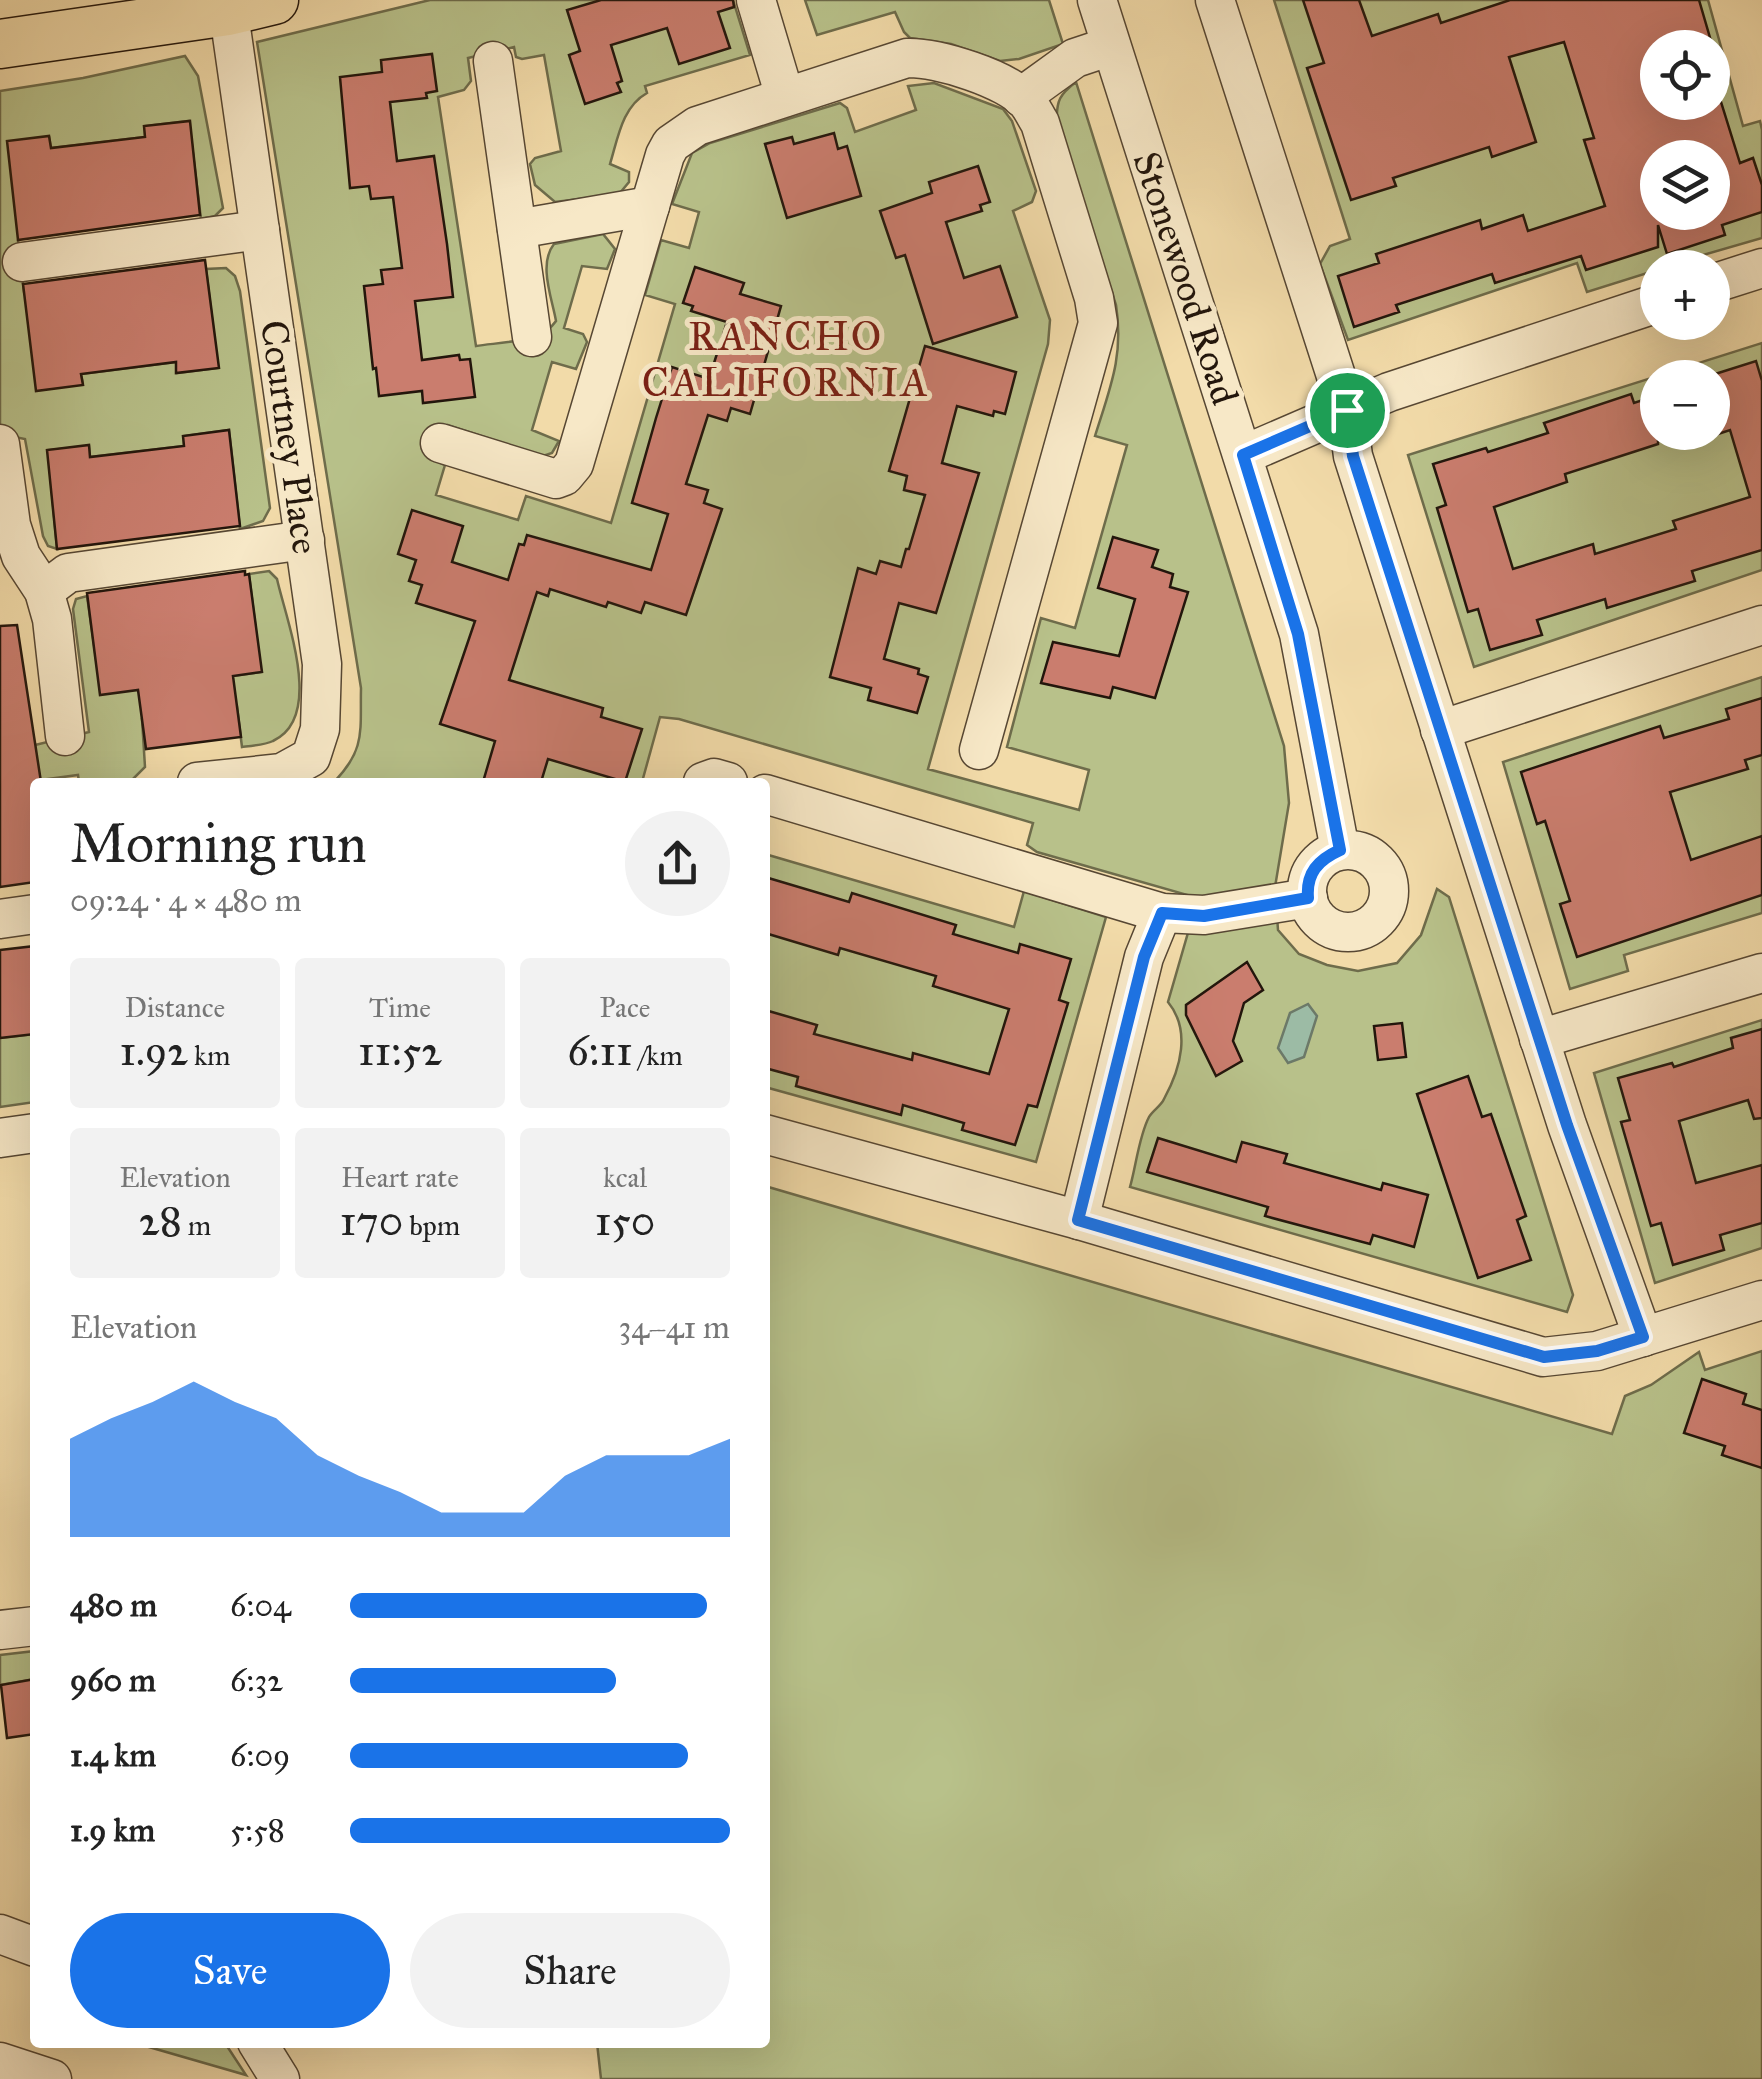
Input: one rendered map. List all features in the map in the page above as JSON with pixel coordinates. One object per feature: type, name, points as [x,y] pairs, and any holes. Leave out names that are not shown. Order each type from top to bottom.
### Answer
[{"type":"main road","points":[[0,44],[274,0]]},
{"type":"street","points":[[756,0],[785,97]]},
{"type":"street","name":"Stonewood Road","points":[[1096,0],[1298,634],[1340,850]]},
{"type":"street","points":[[1215,0],[1347,410],[1353,456],[1539,1040],[1643,1337]]},
{"type":"street","name":"Courtney Place","points":[[228,5],[322,664],[320,729],[310,758],[282,773],[235,778]]},
{"type":"street","points":[[1021,96],[1074,58],[1111,46]]},
{"type":"street","points":[[440,442],[556,479],[574,464],[665,155],[683,134],[882,65],[922,58],[978,74],[1021,96],[1040,124],[1094,298],[1098,323],[980,750]]},
{"type":"street","points":[[493,61],[532,337]]},
{"type":"street","points":[[517,229],[650,206]]},
{"type":"street","points":[[22,262],[260,230]]},
{"type":"street","points":[[1730,278],[1762,268]]},
{"type":"street","points":[[1243,455],[1388,392],[1640,308]]},
{"type":"street","points":[[0,444],[11,524],[21,556],[44,591],[52,619],[65,736]]},
{"type":"street","points":[[44,591],[68,572],[304,540]]},
{"type":"street","points":[[1440,730],[1762,625]]},
{"type":"street","points":[[770,795],[1162,913],[1204,916],[1308,898]]},
{"type":"street","points":[[1340,850],[1368,854],[1387,875],[1388,904],[1381,916],[1360,930],[1334,930],[1314,914],[1308,898],[1310,876],[1316,865],[1340,850]]},
{"type":"street","points":[[1078,1220],[1144,957],[1162,913]]},
{"type":"street","points":[[0,919],[30,915]]},
{"type":"street","points":[[1539,1040],[1762,973]]},
{"type":"street","points":[[0,1138],[30,1134]]},
{"type":"street","points":[[770,1135],[1078,1220],[1544,1357],[1597,1351],[1762,1300]]},
{"type":"street","points":[[0,1630],[30,1627]]},
{"type":"street","points":[[0,1934],[30,1945]]},
{"type":"street","points":[[260,2048],[280,2079]]},
{"type":"street","points":[[0,2062],[52,2079]]},
{"type":"green space","points":[[430,0],[733,0],[750,55],[645,86],[647,93],[632,106],[622,124],[610,164],[629,172],[629,182],[619,194],[555,202],[535,185],[530,164],[535,158],[561,151],[544,55],[522,59],[516,57],[514,47],[468,58],[471,81],[464,90],[438,97],[476,346],[531,338],[556,321],[547,271],[554,244],[603,234],[615,249],[607,269],[582,266],[564,328],[583,334],[587,342],[576,369],[552,362],[532,430],[559,441],[552,453],[543,456],[448,425],[434,460],[445,465],[436,495],[518,520],[526,496],[611,523],[675,304],[645,295],[661,240],[689,248],[699,212],[672,204],[692,153],[710,143],[840,103],[847,108],[855,132],[916,110],[908,86],[934,83],[1003,109],[1012,121],[1036,191],[1032,202],[1013,211],[1050,320],[1048,344],[928,769],[1079,810],[1089,770],[1007,747],[1041,618],[1075,628],[1127,445],[1095,436],[1114,372],[1118,323],[1116,305],[1057,121],[1060,98],[1076,82],[1284,746],[1289,803],[1275,887],[1278,930],[1299,954],[1358,971],[1397,963],[1421,935],[1437,889],[1449,897],[1573,1295],[1567,1312],[1130,1187],[1146,1125],[1164,1099],[1179,1062],[1179,1025],[1168,1002],[1198,898],[1037,852],[1027,845],[1033,823],[679,719],[660,717],[643,778],[337,778],[352,759],[359,739],[361,688],[257,42]]},
{"type":"green space","points":[[805,0],[1049,0],[1063,44],[1019,59],[1000,61],[951,44],[910,38],[895,12],[817,35]]},
{"type":"green space","points":[[1274,0],[1708,0],[1716,30],[1640,30],[1640,120],[1730,120],[1730,79],[1743,126],[1760,121],[1762,130],[1762,238],[1720,250],[1640,250],[1640,275],[1587,292],[1577,263],[1348,340],[1320,264],[1330,246],[1350,239]]},
{"type":"green space","points":[[185,56],[198,76],[223,208],[215,216],[201,219],[189,121],[145,126],[145,137],[51,148],[49,136],[18,240],[24,292],[83,384],[81,374],[176,362],[177,373],[218,368],[206,269],[226,268],[235,276],[240,291],[270,508],[263,521],[240,529],[229,430],[184,436],[184,446],[90,457],[89,446],[48,450],[57,549],[48,546],[43,536],[25,439],[0,434],[0,91]]},
{"type":"green space","points":[[1762,343],[1762,570],[1474,667],[1408,455],[1640,382],[1640,450],[1730,450],[1730,360],[1708,360]]},
{"type":"green space","points":[[269,571],[277,579],[293,642],[299,690],[297,711],[288,729],[273,741],[242,747],[237,707],[142,719],[145,767],[134,778],[33,778],[35,745],[89,732],[73,609],[76,599],[87,596],[101,694],[261,672],[249,574]]},
{"type":"green space","points":[[1762,677],[1762,913],[1624,955],[1628,971],[1570,989],[1503,762]]},
{"type":"green space","points":[[770,855],[1014,927],[1024,891],[1106,917],[1036,1162],[770,1088]]},
{"type":"green space","points":[[1762,1020],[1762,1248],[1655,1283],[1594,1073]]},
{"type":"green space","points":[[30,1035],[30,1103],[0,1107],[0,1038]]},
{"type":"green space","points":[[770,1187],[1612,1434],[1625,1396],[1651,1385],[1699,1352],[1705,1370],[1762,1351],[1762,2079],[601,2079],[598,2048],[770,2048]]},
{"type":"green space","points":[[30,1652],[30,1680],[0,1685],[0,1655]]},
{"type":"green space","points":[[152,2048],[228,2048],[246,2075]]},
{"type":"shaded area","points":[[1308,1004],[1317,1016],[1304,1057],[1288,1063],[1278,1048],[1290,1013]]},
{"type":"building","points":[[601,0],[733,0],[734,7],[718,12],[730,48],[679,64],[667,28],[611,45],[622,81],[617,83],[621,92],[585,104],[569,55],[580,51],[567,10]]},
{"type":"building","points":[[1303,0],[1359,0],[1372,36],[1438,14],[1441,23],[1510,0],[1699,0],[1708,30],[1640,30],[1640,120],[1727,120],[1740,163],[1753,158],[1762,185],[1762,212],[1730,222],[1730,140],[1640,140],[1640,230],[1658,230],[1658,247],[1586,270],[1581,256],[1495,283],[1492,274],[1396,305],[1399,312],[1354,327],[1338,276],[1379,263],[1376,254],[1480,220],[1482,229],[1523,215],[1528,231],[1605,206],[1584,140],[1594,138],[1564,42],[1509,57],[1536,142],[1492,157],[1489,147],[1393,178],[1396,186],[1351,200],[1307,68],[1324,63]]},
{"type":"building","points":[[432,54],[437,91],[426,93],[427,98],[390,102],[397,161],[434,156],[447,244],[453,297],[415,301],[422,360],[459,355],[460,360],[470,359],[475,397],[423,403],[422,391],[379,396],[364,286],[383,284],[381,270],[402,268],[393,197],[371,199],[369,186],[350,188],[340,77],[382,72],[381,60]]},
{"type":"building","points":[[190,121],[200,215],[18,240],[7,141],[49,136],[51,148],[145,137],[144,126]]},
{"type":"building","points":[[834,133],[838,149],[847,146],[861,196],[787,218],[765,144],[792,137],[794,144]]},
{"type":"building","points":[[978,166],[990,202],[980,205],[982,211],[946,222],[964,278],[1000,266],[1017,317],[933,344],[905,255],[896,258],[880,211],[932,193],[929,182]]},
{"type":"building","points":[[1660,230],[1724,230],[1725,235],[1679,250],[1666,250]]},
{"type":"building","points":[[205,260],[219,368],[176,373],[176,362],[81,374],[83,385],[36,391],[23,284]]},
{"type":"building","points":[[695,267],[744,283],[740,294],[781,306],[750,414],[731,408],[727,421],[708,415],[686,484],[708,490],[704,503],[722,509],[686,615],[645,602],[641,613],[608,602],[606,607],[550,589],[548,596],[537,592],[509,680],[603,708],[601,717],[642,729],[626,778],[612,778],[548,759],[542,778],[484,778],[495,741],[440,724],[475,621],[416,603],[422,585],[409,581],[416,560],[398,554],[412,510],[463,526],[452,562],[508,580],[519,544],[524,545],[527,535],[651,570],[668,514],[632,503],[656,418],[672,367],[709,379],[727,322],[691,311],[693,306],[683,303]]},
{"type":"building","points":[[925,346],[1016,372],[1005,414],[994,411],[993,416],[957,406],[942,463],[979,473],[936,613],[899,603],[884,659],[919,669],[918,674],[928,677],[917,713],[868,700],[871,688],[830,677],[858,568],[876,574],[880,561],[901,567],[925,495],[904,490],[907,476],[889,471]]},
{"type":"building","points":[[1756,361],[1762,381],[1762,550],[1692,571],[1695,581],[1607,608],[1605,599],[1537,620],[1542,635],[1490,650],[1478,609],[1468,612],[1437,508],[1446,505],[1433,464],[1548,433],[1544,423],[1631,394],[1634,403],[1640,401],[1640,450],[1565,474],[1567,482],[1494,507],[1513,569],[1593,544],[1595,554],[1676,529],[1673,521],[1750,497],[1730,430],[1730,369]]},
{"type":"building","points":[[229,430],[240,526],[57,549],[47,450],[89,445],[90,457],[184,446],[183,436]]},
{"type":"building","points":[[1113,537],[1158,550],[1152,567],[1173,574],[1170,587],[1188,592],[1155,698],[1113,687],[1110,698],[1041,683],[1053,642],[1119,656],[1135,599],[1098,588]]},
{"type":"building","points":[[245,571],[245,575],[249,574],[262,672],[233,676],[241,737],[146,749],[138,690],[100,695],[87,593]]},
{"type":"building","points":[[17,625],[40,778],[30,778],[30,883],[0,887],[0,626]]},
{"type":"building","points":[[1762,698],[1762,755],[1745,760],[1748,769],[1670,792],[1691,860],[1762,836],[1762,895],[1577,957],[1560,904],[1570,901],[1545,821],[1537,824],[1521,772],[1660,726],[1664,738],[1729,719],[1726,709]]},
{"type":"building","points":[[770,878],[849,902],[852,893],[956,925],[953,934],[1018,953],[1020,944],[1071,959],[1059,1000],[1068,1003],[1037,1107],[1028,1105],[1015,1145],[962,1130],[964,1123],[903,1105],[901,1115],[796,1086],[798,1077],[770,1069],[770,1011],[817,1025],[814,1034],[912,1060],[913,1053],[989,1074],[1009,1009],[933,986],[936,976],[840,948],[838,955],[770,935]]},
{"type":"building","points":[[30,947],[30,1035],[0,1038],[0,950]]},
{"type":"building","points":[[1247,962],[1263,990],[1244,1003],[1233,1041],[1242,1061],[1216,1076],[1186,1015],[1186,1005]]},
{"type":"building","points":[[1402,1023],[1406,1057],[1378,1060],[1374,1026]]},
{"type":"building","points":[[1762,1029],[1762,1118],[1754,1119],[1748,1100],[1679,1121],[1696,1183],[1762,1165],[1762,1223],[1720,1235],[1724,1250],[1673,1265],[1661,1223],[1651,1226],[1621,1122],[1630,1120],[1618,1078],[1672,1063],[1674,1067],[1733,1048],[1731,1038]]},
{"type":"building","points":[[1468,1076],[1482,1117],[1491,1114],[1526,1216],[1517,1220],[1531,1260],[1478,1278],[1417,1094]]},
{"type":"building","points":[[1158,1138],[1236,1162],[1242,1142],[1287,1154],[1284,1163],[1381,1190],[1383,1183],[1428,1195],[1414,1247],[1373,1235],[1370,1244],[1265,1216],[1268,1207],[1147,1172]]},
{"type":"building","points":[[1702,1379],[1746,1394],[1743,1404],[1762,1410],[1762,1468],[1722,1455],[1725,1446],[1684,1433]]},
{"type":"building","points":[[30,1680],[30,1735],[7,1738],[1,1685]]},
{"type":"district","name":"RANCHO CALIFORNIA","points":[[786,359]]},
{"type":"route","points":[[1347,410],[1353,456],[1567,1125],[1643,1337],[1597,1351],[1544,1357],[1078,1220],[1144,957],[1162,913],[1204,916],[1308,898],[1310,876],[1316,865],[1340,850],[1298,634],[1243,455],[1347,410]]}]
